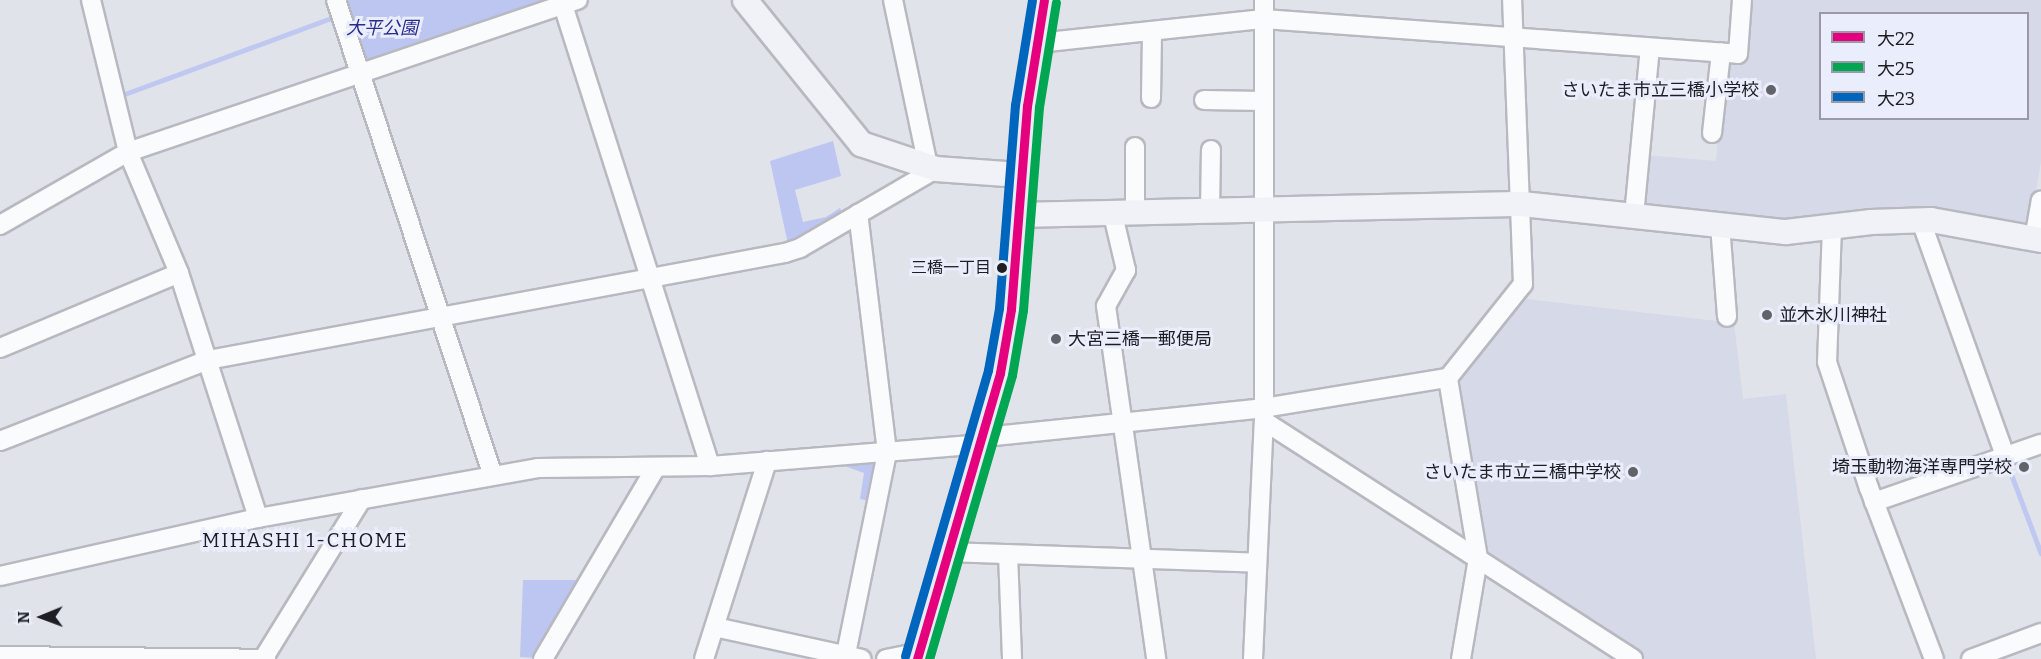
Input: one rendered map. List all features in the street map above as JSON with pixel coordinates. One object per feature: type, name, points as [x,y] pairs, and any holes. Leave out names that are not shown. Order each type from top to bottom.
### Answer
[{"type":"main road","points":[[917,656],[982,440],[1011,309],[1020,175],[1044,0]]},
{"type":"street","points":[[91,0],[128,152],[179,273],[258,518]]},
{"type":"street","points":[[336,0],[493,476]]},
{"type":"street","points":[[745,0],[861,144],[932,167],[1020,175]]},
{"type":"street","points":[[893,0],[932,167]]},
{"type":"street","points":[[1253,659],[1264,414],[1264,0]]},
{"type":"street","points":[[0,576],[258,518],[538,468],[655,469],[887,452],[1124,422],[1264,414],[1448,378],[1523,285],[1522,204],[1512,0]]},
{"type":"street","points":[[1038,43],[1264,19],[1738,54],[1742,0]]},
{"type":"street","points":[[0,225],[128,152],[571,2],[650,279],[710,466]]},
{"type":"street","points":[[1151,98],[1152,31]]},
{"type":"street","points":[[1634,216],[1650,48]]},
{"type":"street","points":[[1712,133],[1721,53]]},
{"type":"street","points":[[1204,100],[1263,101]]},
{"type":"street","points":[[1135,147],[1124,214],[1126,270],[1107,306],[1156,659]]},
{"type":"street","points":[[1210,211],[1211,150]]},
{"type":"street","points":[[0,441],[208,360],[792,251],[858,214],[932,167]]},
{"type":"street","points":[[1017,215],[1522,204],[1786,232],[1922,221],[2037,239],[2041,201]]},
{"type":"street","points":[[714,627],[851,658],[887,452],[858,214]]},
{"type":"street","points":[[1922,221],[2006,458]]},
{"type":"street","points":[[1720,225],[1728,317]]},
{"type":"street","points":[[1832,227],[1827,362],[1874,502],[1935,659]]},
{"type":"street","points":[[0,348],[179,273]]},
{"type":"street","points":[[1448,378],[1478,558],[1461,659]]},
{"type":"street","points":[[1264,414],[1633,659]]},
{"type":"street","points":[[1874,502],[2041,444]]},
{"type":"street","points":[[704,659],[767,461]]},
{"type":"street","points":[[543,659],[655,469]]},
{"type":"street","points":[[0,656],[264,659],[362,499]]},
{"type":"street","points":[[949,552],[1257,563]]},
{"type":"street","points":[[1008,554],[1012,659]]},
{"type":"street","points":[[1971,659],[2041,633]]},
{"type":"street","points":[[886,659],[917,656]]},
{"type":"shaded area","name":"さいたま市立三橋小学校","points":[[1747,0],[2041,0],[2041,162],[2030,226],[1793,226],[1647,209],[1641,202],[1645,155],[1716,161],[1725,60]]},
{"type":"shaded area","name":"さいたま市立三橋中学校","points":[[1518,298],[1734,323],[1743,399],[1786,394],[1816,659],[1639,659],[1490,562],[1481,544],[1459,373]]},
{"type":"green space","name":"大平公園","points":[[340,0],[561,0],[361,65]]},
{"type":"green space","points":[[833,141],[841,176],[795,190],[803,222],[826,217],[840,208],[843,214],[788,244],[770,161]]},
{"type":"green space","points":[[881,457],[873,502],[860,499],[864,473],[828,460]]},
{"type":"green space","points":[[523,580],[580,580],[536,658],[520,657]]},
{"type":"waterway","points":[[122,95],[334,17]]},
{"type":"waterway","points":[[2008,465],[2041,553]]},
{"type":"transit line","name":"大23","points":[[905,656],[988,370],[999,308],[1015,105],[1032,0]]},
{"type":"transit line","name":"大22","points":[[917,659],[1000,373],[1011,309],[1027,106],[1044,0]]},
{"type":"transit line","name":"大25","points":[[929,659],[1012,375],[1023,310],[1039,107],[1056,2]]},
{"type":"place","name":"さいたま市立三橋小学校","points":[[1771,90]]},
{"type":"place","name":"三橋一丁目","points":[[1002,268]]},
{"type":"place","name":"並木氷川神社","points":[[1767,315]]},
{"type":"place","name":"大宮三橋一郵便局","points":[[1056,339]]},
{"type":"place","name":"埼玉動物海洋専門学校","points":[[2024,467]]},
{"type":"place","name":"さいたま市立三橋中学校","points":[[1633,472]]},
{"type":"district","name":"MIHASHI 1-CHOME","points":[[305,540]]}]
